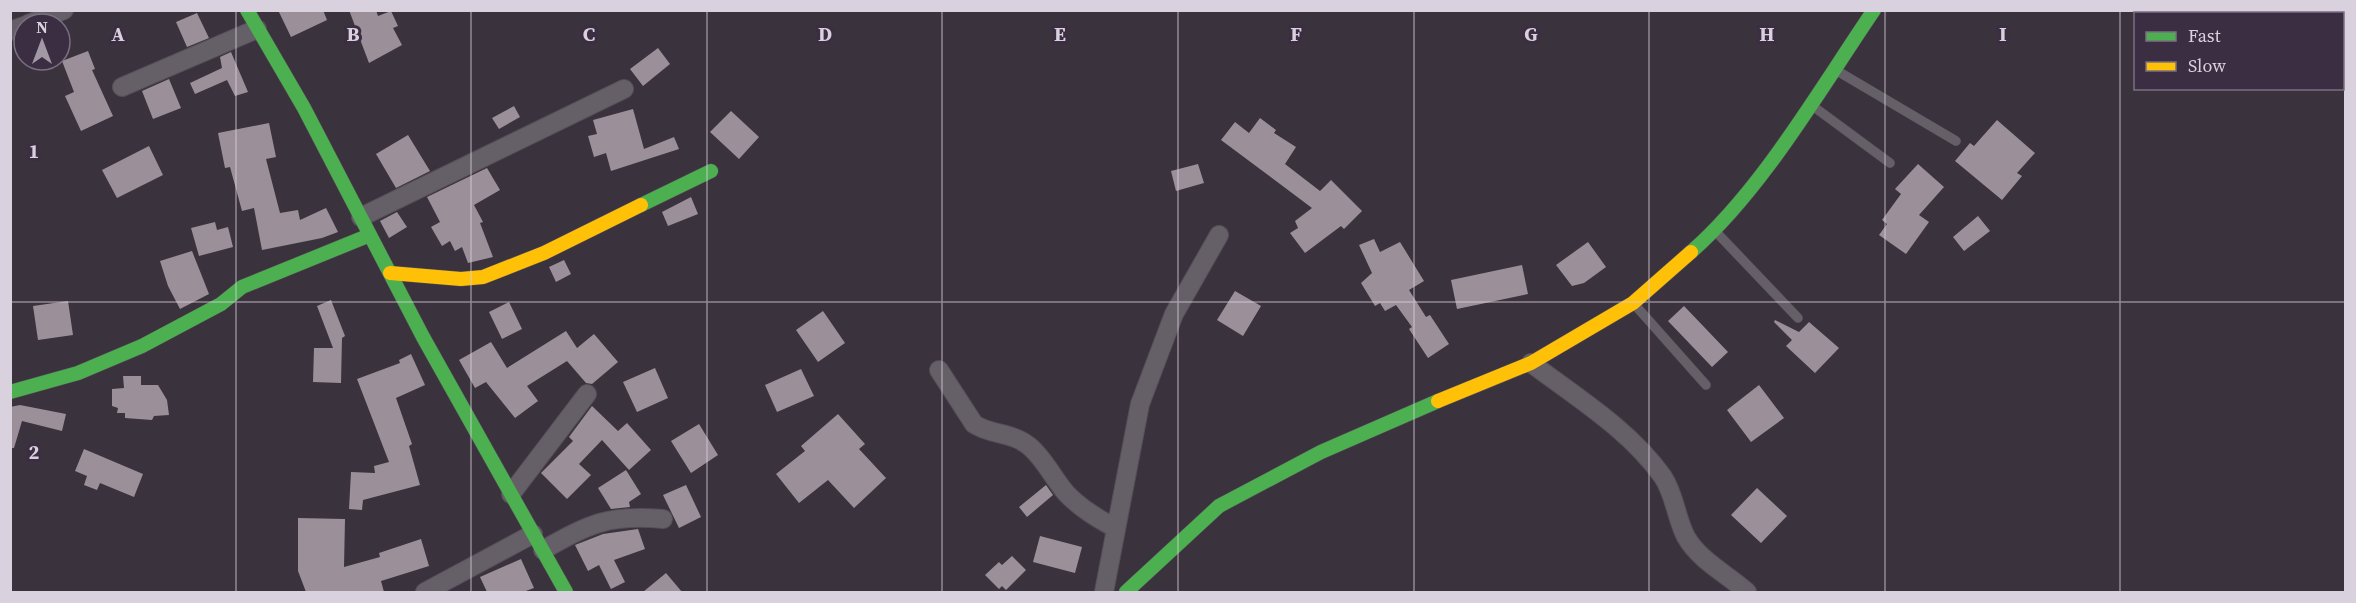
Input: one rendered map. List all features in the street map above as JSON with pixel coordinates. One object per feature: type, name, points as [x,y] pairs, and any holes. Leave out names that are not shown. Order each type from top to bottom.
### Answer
[{"type":"street","points":[[247,10],[304,108],[390,273],[566,592]]},
{"type":"street","points":[[1126,592],[1136,580],[1219,507],[1321,452],[1531,363],[1633,303],[1716,231],[1769,163],[1874,10]]},
{"type":"street","points":[[122,87],[258,29]]},
{"type":"street","points":[[361,217],[624,88]]},
{"type":"street","points":[[390,273],[461,279],[483,276],[544,253],[711,171]]},
{"type":"street","points":[[10,392],[78,373],[142,346],[221,304],[242,287],[370,235]]},
{"type":"street","points":[[1104,592],[1114,528],[1140,404],[1174,314],[1219,235]]},
{"type":"street","points":[[1531,363],[1615,428],[1643,454],[1664,478],[1675,502],[1685,534],[1694,548],[1747,592]]},
{"type":"street","points":[[939,370],[974,424],[981,429],[1012,436],[1026,443],[1066,493],[1085,511],[1114,528]]},
{"type":"street","points":[[512,494],[587,394]]},
{"type":"street","points":[[543,550],[584,528],[615,518],[633,516],[663,519]]},
{"type":"street","points":[[425,592],[533,534]]},
{"type":"lane","points":[[1834,69],[1956,141]]},
{"type":"lane","points":[[1810,104],[1890,163]]},
{"type":"lane","points":[[1716,231],[1798,318]]},
{"type":"lane","points":[[1633,303],[1706,385]]},
{"type":"building","points":[[278,10],[323,10],[327,20],[291,37]]},
{"type":"building","points":[[349,10],[376,10],[378,16],[391,11],[398,26],[393,28],[402,45],[369,63]]},
{"type":"building","points":[[197,13],[209,38],[187,47],[176,22]]},
{"type":"building","points":[[658,48],[670,64],[643,86],[630,69]]},
{"type":"building","points":[[88,51],[95,69],[92,70],[113,116],[81,131],[65,96],[74,92],[66,72],[72,72],[72,57]]},
{"type":"building","points":[[231,52],[248,92],[235,96],[227,80],[195,94],[190,83],[222,68],[220,57]]},
{"type":"building","points":[[169,79],[181,108],[153,119],[142,91]]},
{"type":"building","points":[[514,106],[520,117],[499,129],[492,118]]},
{"type":"building","points":[[633,109],[644,149],[674,137],[679,149],[611,171],[606,153],[594,157],[588,136],[597,134],[593,120]]},
{"type":"building","points":[[731,111],[759,137],[739,159],[710,132]]},
{"type":"building","points":[[1260,118],[1276,130],[1274,133],[1296,147],[1285,164],[1320,191],[1331,180],[1362,211],[1344,229],[1341,226],[1305,253],[1290,233],[1298,228],[1295,221],[1312,208],[1221,140],[1235,122],[1249,133]]},
{"type":"building","points":[[1997,120],[2035,153],[2017,173],[2022,176],[2002,200],[1955,161],[1970,143],[1974,146]]},
{"type":"building","points":[[269,123],[276,157],[266,159],[280,213],[298,210],[300,220],[326,208],[338,232],[322,238],[262,250],[254,208],[242,211],[230,167],[225,168],[218,133]]},
{"type":"building","points":[[408,135],[430,171],[396,188],[376,154]]},
{"type":"building","points":[[149,146],[163,175],[117,198],[102,170]]},
{"type":"building","points":[[1198,164],[1204,183],[1176,191],[1171,171]]},
{"type":"building","points":[[1918,164],[1944,187],[1919,215],[1929,222],[1906,254],[1879,235],[1887,224],[1882,220],[1901,194],[1895,189]]},
{"type":"building","points":[[487,168],[500,190],[474,205],[483,222],[480,223],[493,257],[468,263],[462,247],[455,251],[450,241],[442,246],[431,227],[440,222],[427,197]]},
{"type":"building","points":[[691,197],[698,214],[668,226],[662,212]]},
{"type":"building","points":[[397,212],[407,227],[389,238],[380,221]]},
{"type":"building","points":[[1978,216],[1990,231],[1964,251],[1953,237]]},
{"type":"building","points":[[215,222],[217,230],[228,227],[233,247],[199,256],[191,228]]},
{"type":"building","points":[[1374,239],[1380,252],[1400,242],[1424,281],[1409,290],[1426,317],[1430,315],[1449,344],[1428,358],[1409,329],[1412,327],[1396,305],[1385,311],[1380,303],[1375,306],[1361,283],[1372,273],[1359,245]]},
{"type":"building","points":[[1588,242],[1606,267],[1584,283],[1572,286],[1556,265]]},
{"type":"building","points":[[192,251],[209,294],[180,309],[168,286],[160,261]]},
{"type":"building","points":[[564,260],[571,274],[556,282],[549,267]]},
{"type":"building","points":[[1522,265],[1528,294],[1457,309],[1451,280]]},
{"type":"building","points":[[1235,291],[1261,306],[1243,336],[1217,320]]},
{"type":"building","points":[[331,300],[345,336],[342,338],[341,383],[313,382],[314,348],[333,348],[317,306]]},
{"type":"building","points":[[68,301],[73,335],[38,340],[33,306]]},
{"type":"building","points":[[509,302],[522,329],[502,339],[489,312]]},
{"type":"building","points":[[1684,306],[1728,352],[1712,367],[1668,321]]},
{"type":"building","points":[[823,311],[845,343],[818,362],[796,330]]},
{"type":"building","points":[[1775,320],[1799,332],[1809,322],[1839,348],[1815,373],[1786,346],[1792,340],[1774,322]]},
{"type":"building","points":[[566,331],[577,348],[594,334],[618,362],[592,384],[586,383],[567,361],[527,386],[538,401],[515,418],[486,382],[475,388],[459,360],[491,342],[507,368]]},
{"type":"building","points":[[411,354],[425,385],[396,398],[412,444],[409,446],[420,485],[363,500],[362,510],[349,509],[351,472],[375,473],[374,466],[389,462],[357,379],[400,363],[399,360]]},
{"type":"building","points":[[655,368],[668,398],[637,412],[623,382]]},
{"type":"building","points":[[801,369],[814,396],[777,412],[765,385]]},
{"type":"building","points":[[123,376],[141,376],[141,385],[158,385],[167,400],[169,415],[154,416],[152,420],[125,418],[125,413],[117,413],[118,408],[112,406],[112,389],[124,388]]},
{"type":"building","points":[[1759,385],[1784,418],[1751,442],[1727,410]]},
{"type":"building","points":[[20,405],[66,414],[62,431],[22,421],[14,448],[10,448],[10,407]]},
{"type":"building","points":[[592,406],[618,431],[627,423],[651,450],[629,470],[602,440],[579,464],[591,475],[567,499],[541,473],[573,441],[569,437]]},
{"type":"building","points":[[838,414],[865,444],[859,449],[886,478],[854,508],[828,480],[799,503],[776,474],[805,451],[801,446]]},
{"type":"building","points":[[699,424],[718,455],[691,473],[671,441]]},
{"type":"building","points":[[84,449],[143,474],[134,497],[100,483],[97,490],[84,485],[87,476],[75,471]]},
{"type":"building","points":[[626,470],[641,494],[629,502],[630,507],[611,509],[598,488]]},
{"type":"building","points":[[686,485],[701,517],[679,528],[663,495]]},
{"type":"building","points":[[1046,485],[1053,495],[1027,517],[1019,507]]},
{"type":"building","points":[[1757,488],[1787,516],[1761,543],[1731,515]]},
{"type":"building","points":[[298,518],[345,519],[344,567],[380,557],[379,553],[421,539],[429,566],[381,581],[384,592],[306,592],[298,571]]},
{"type":"building","points":[[638,529],[645,549],[614,560],[625,582],[611,589],[599,565],[588,571],[575,545],[603,534]]},
{"type":"building","points":[[1040,536],[1082,547],[1075,573],[1033,562]]},
{"type":"building","points":[[1012,556],[1026,570],[1006,590],[1002,586],[999,589],[985,575],[999,562],[1002,565]]},
{"type":"building","points":[[521,559],[534,588],[523,592],[487,592],[480,577]]},
{"type":"building","points":[[666,573],[682,592],[643,592]]},
{"type":"traffic: fast","points":[[247,10],[304,108],[423,337],[566,592]]},
{"type":"traffic: fast","points":[[1691,252],[1717,227],[1766,169],[1874,10]]},
{"type":"traffic: fast","points":[[641,205],[711,171]]},
{"type":"traffic: fast","points":[[10,392],[78,373],[142,346],[221,304],[242,287],[370,235]]},
{"type":"traffic: fast","points":[[1126,592],[1219,506],[1321,452],[1438,401]]},
{"type":"traffic: slow","points":[[390,273],[461,279],[483,277],[544,253],[641,205]]},
{"type":"traffic: slow","points":[[1438,401],[1531,363],[1633,303],[1691,252]]}]
